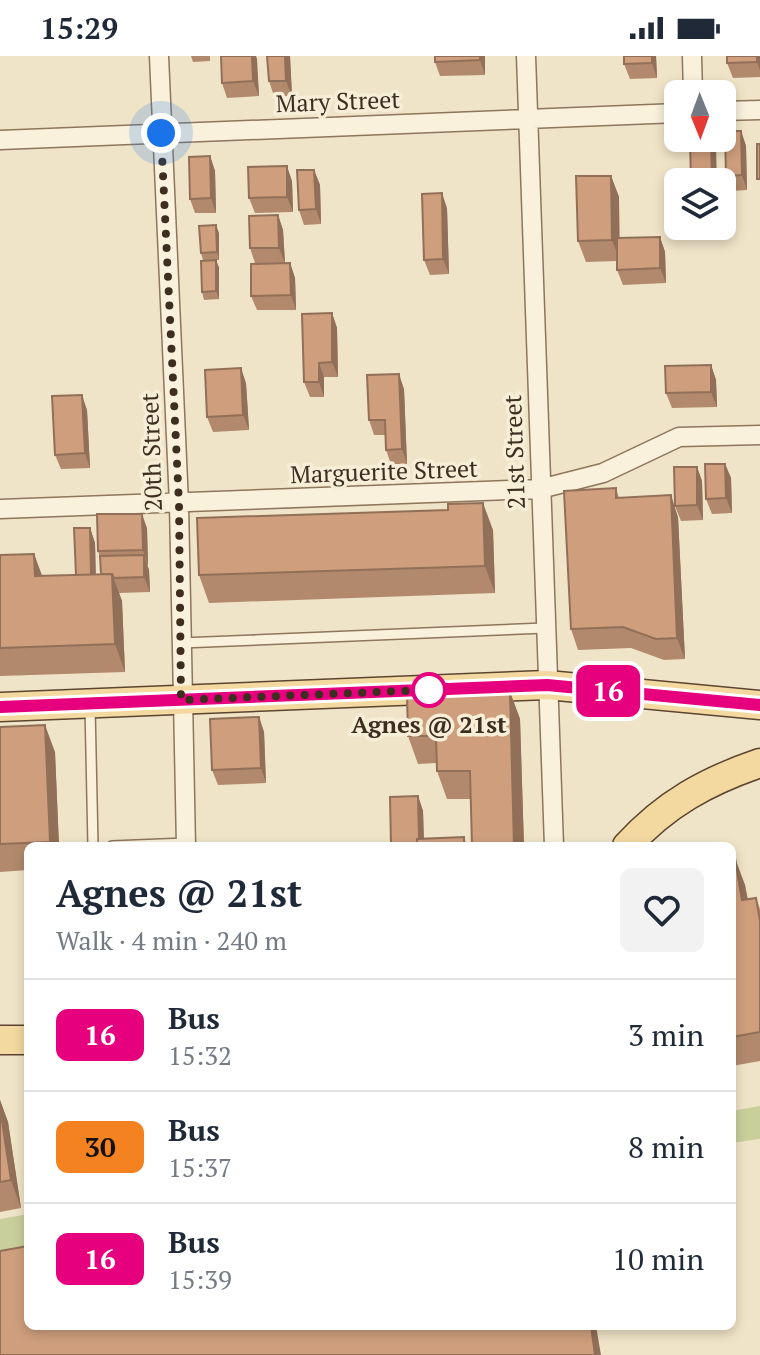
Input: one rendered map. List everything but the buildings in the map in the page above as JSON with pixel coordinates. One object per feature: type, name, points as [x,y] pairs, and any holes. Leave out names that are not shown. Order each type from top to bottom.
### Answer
[{"type":"main road","points":[[0,707],[547,685],[760,705]]},
{"type":"main road","points":[[631,842],[655,816],[701,787],[760,763]]},
{"type":"main road","points":[[0,1040],[24,1040]]},
{"type":"street","name":"20th Street","points":[[159,56],[179,504],[186,842]]},
{"type":"street","name":"21st Street","points":[[526,56],[554,842]]},
{"type":"street","points":[[692,56],[693,80]]},
{"type":"street","points":[[736,111],[760,110]]},
{"type":"street","name":"Mary Street","points":[[0,140],[664,113]]},
{"type":"street","name":"Marguerite Street","points":[[0,509],[540,489],[603,473],[679,437],[760,435]]},
{"type":"lane","points":[[181,643],[545,628]]},
{"type":"lane","points":[[90,703],[95,842]]},
{"type":"green space","points":[[760,1106],[760,1139],[736,1142],[736,1110]]},
{"type":"green space","points":[[23,1215],[24,1267],[0,1271],[0,1219]]},
{"type":"bus line","name":"16","points":[[0,707],[547,685],[760,705]]},
{"type":"place","name":"Agnes @ 21st","points":[[429,690]]},
{"type":"route","points":[[161,133],[179,504],[181,700],[429,690]]}]
